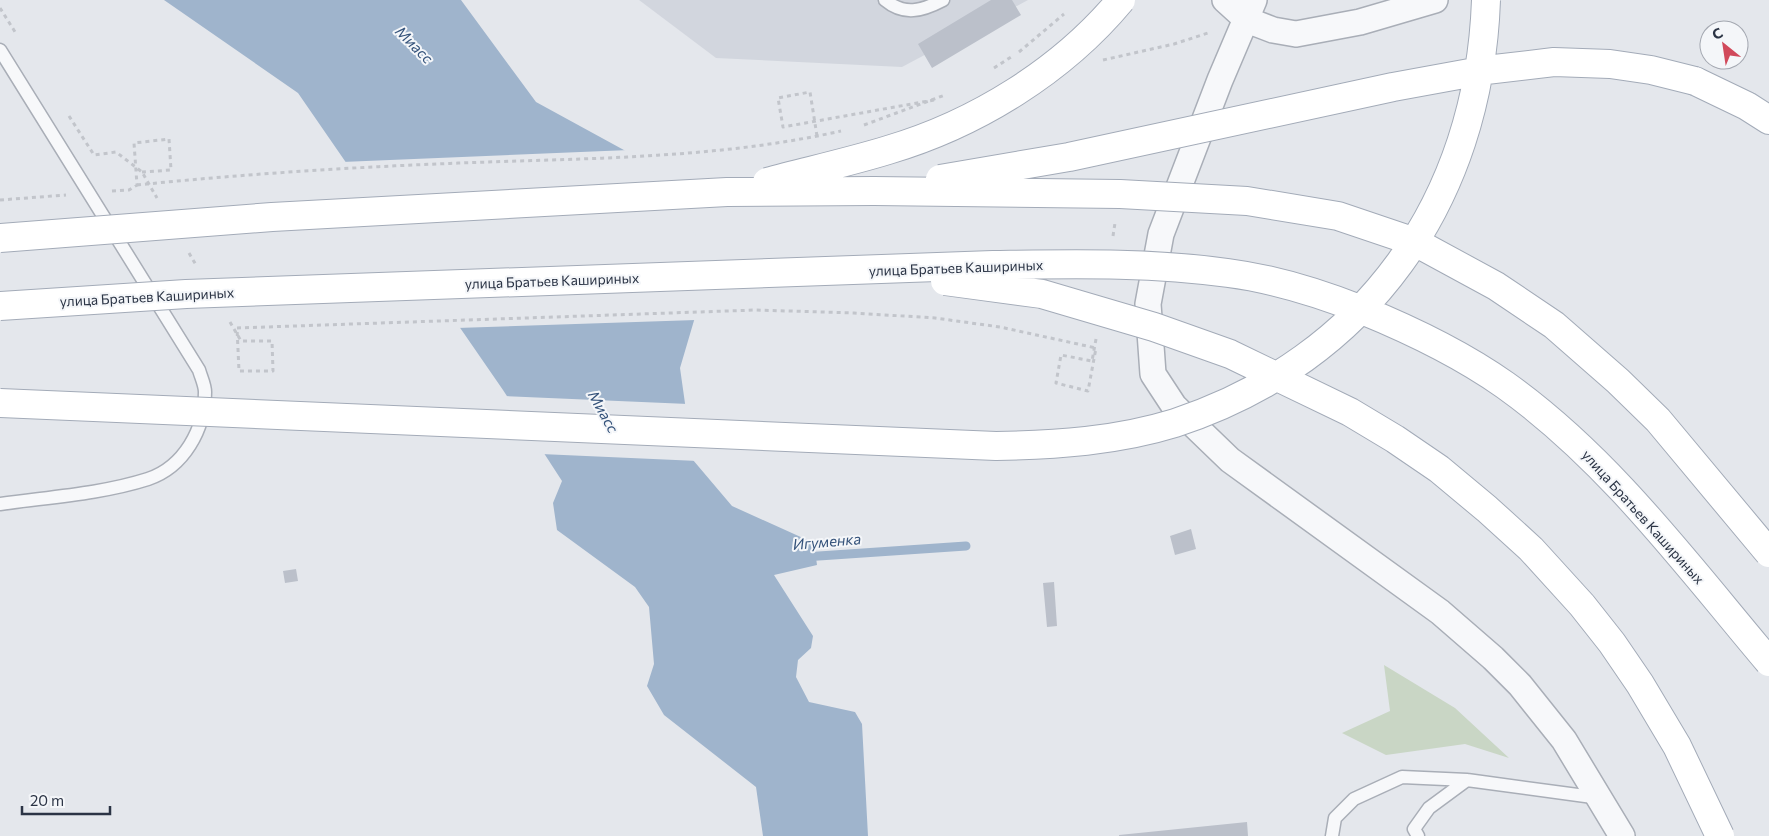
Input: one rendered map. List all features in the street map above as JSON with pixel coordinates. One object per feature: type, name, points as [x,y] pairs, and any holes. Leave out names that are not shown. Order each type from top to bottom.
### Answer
[{"type":"main road","points":[[727,192],[890,150],[961,122],[995,105],[1043,73],[1086,36],[1121,0]]},
{"type":"main road","points":[[0,403],[996,446],[1066,443],[1136,433],[1173,423],[1236,398],[1296,364],[1323,344],[1354,316],[1398,267],[1434,210],[1462,144],[1477,77],[1486,0]]},
{"type":"main road","points":[[874,191],[1069,157],[1392,87],[1486,70],[1554,62],[1610,64],[1651,70],[1695,81],[1747,106],[1769,120]]},
{"type":"main road","points":[[0,238],[272,217],[727,192],[874,191],[1120,194],[1247,201],[1338,216],[1415,242],[1496,286],[1554,325],[1618,381],[1658,420],[1769,553]]},
{"type":"main road","name":"улица Братьев Кашириных","points":[[0,306],[186,294],[852,272],[993,265],[1117,263],[1174,266],[1232,273],[1314,291],[1385,319],[1446,348],[1504,384],[1567,436],[1605,471],[1769,662]]},
{"type":"main road","points":[[852,272],[980,284],[1042,294],[1154,327],[1230,354],[1350,412],[1395,439],[1439,469],[1487,509],[1531,549],[1582,605],[1640,684],[1677,746],[1720,836]]},
{"type":"street","points":[[1226,0],[1251,10],[1274,30],[1296,34],[1360,22],[1435,0]]},
{"type":"street","points":[[1251,10],[1220,80],[1162,234],[1148,304],[1153,374],[1174,406],[1230,460],[1440,612],[1493,658],[1520,685],[1559,732],[1622,836]]},
{"type":"lane","points":[[885,0],[894,8],[915,11],[943,0]]},
{"type":"lane","points":[[0,50],[199,370],[205,390],[202,418],[196,436],[185,452],[169,468],[149,478],[108,489],[0,504]]},
{"type":"lane","points":[[1332,836],[1335,818],[1354,799],[1402,777],[1466,780],[1600,798]]},
{"type":"lane","points":[[1418,836],[1414,830],[1429,808],[1466,780]]},
{"type":"path","points":[[0,8],[22,42]]},
{"type":"path","points":[[988,72],[1019,52],[1070,10]]},
{"type":"path","points":[[812,123],[782,127],[778,98],[810,92],[817,136]]},
{"type":"path","points":[[856,127],[946,95]]},
{"type":"path","points":[[68,114],[94,155],[116,152],[142,172],[162,206]]},
{"type":"path","points":[[142,172],[171,170],[168,139],[134,143],[137,185],[228,176],[416,165],[686,155],[846,130]]},
{"type":"path","points":[[187,248],[202,274]]},
{"type":"path","points":[[226,316],[236,333],[241,342],[272,341],[273,370],[239,371],[238,362],[238,345],[237,336],[237,328],[786,311],[935,318],[1000,326],[1096,348],[1088,391],[1056,383],[1061,355],[1092,361]]},
{"type":"shaded area","points":[[639,0],[1028,0],[902,67],[716,58]]},
{"type":"green space","points":[[1384,665],[1455,708],[1509,758],[1465,744],[1386,755],[1342,733],[1390,711]]},
{"type":"water","name":"Миасс","points":[[164,0],[461,0],[536,102],[644,161],[698,307],[680,368],[693,460],[732,506],[814,543],[817,565],[774,575],[813,636],[811,648],[798,660],[796,677],[809,702],[855,712],[862,724],[868,836],[763,836],[756,787],[664,715],[647,686],[654,664],[649,607],[635,587],[557,530],[553,503],[562,481],[503,390],[298,93]]},
{"type":"pier","points":[[629,150],[646,159],[703,247],[700,307],[696,320],[457,328],[342,162]]},
{"type":"pier","points":[[503,396],[688,404],[696,459],[698,461],[541,454]]},
{"type":"building","points":[[991,0],[1012,0],[1021,15],[932,68],[918,44]]},
{"type":"building","points":[[1191,529],[1196,549],[1175,555],[1170,536]]},
{"type":"building","points":[[296,569],[298,581],[285,583],[283,571]]},
{"type":"building","points":[[1054,582],[1057,626],[1047,627],[1043,583]]},
{"type":"building","points":[[1247,822],[1248,836],[1119,836],[1119,835]]},
{"type":"waterway","name":"Игуменка","points":[[804,557],[966,546]]}]
